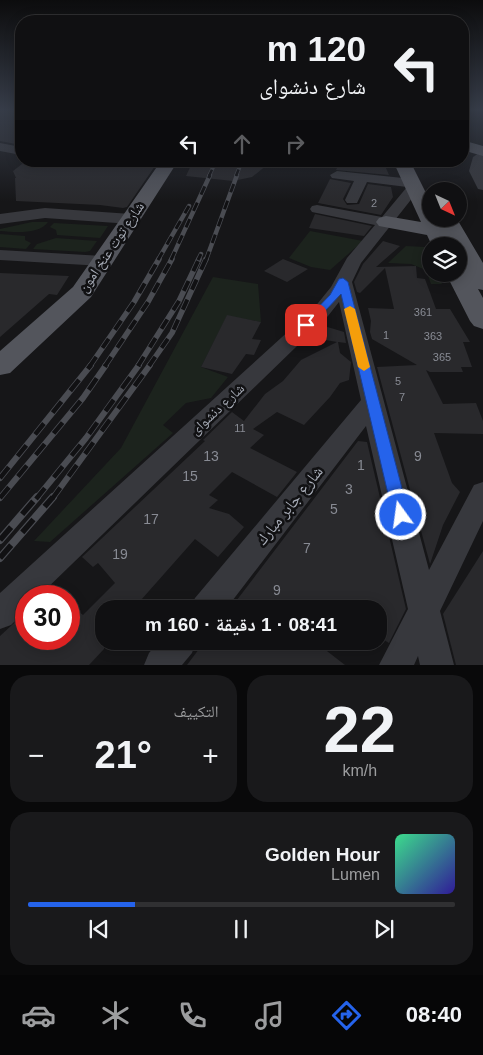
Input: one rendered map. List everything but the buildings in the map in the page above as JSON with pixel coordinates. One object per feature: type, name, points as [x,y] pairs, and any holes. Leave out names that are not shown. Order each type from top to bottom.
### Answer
[{"type":"main road","points":[[469,148],[482,155]]},
{"type":"main road","points":[[469,154],[482,155]]},
{"type":"main road","name":"شارع توت عنخ امون","points":[[0,366],[78,296],[166,167]]},
{"type":"main road","points":[[405,167],[419,187],[442,232],[483,283]]},
{"type":"main road","points":[[416,167],[419,187]]},
{"type":"main road","points":[[386,222],[442,232]]},
{"type":"main road","points":[[462,282],[483,322]]},
{"type":"street","points":[[0,147],[15,150]]},
{"type":"street","points":[[482,155],[476,171],[483,186]]},
{"type":"street","points":[[0,159],[15,158]]},
{"type":"street","points":[[352,200],[359,174]]},
{"type":"street","points":[[337,175],[359,174],[419,187]]},
{"type":"street","name":"شارع دنشواى","points":[[0,614],[56,559],[320,312],[334,296],[353,262],[386,222],[419,187]]},
{"type":"street","points":[[317,209],[386,222]]},
{"type":"street","points":[[0,219],[45,213],[131,219]]},
{"type":"street","points":[[0,255],[103,261]]},
{"type":"street","points":[[343,282],[437,665]]},
{"type":"street","name":"شارع جابر مبارك","points":[[213,600],[372,401]]},
{"type":"street","points":[[396,665],[482,499]]},
{"type":"street","points":[[161,665],[173,650]]},
{"type":"shaded area","points":[[32,222],[48,222],[33,231],[0,231],[0,229]]},
{"type":"shaded area","points":[[54,223],[108,226],[100,238],[57,235],[56,230],[50,227]]},
{"type":"shaded area","points":[[310,231],[363,241],[330,270],[311,267],[289,258]]},
{"type":"shaded area","points":[[0,234],[25,236],[25,240],[31,243],[26,249],[0,247]]},
{"type":"shaded area","points":[[56,238],[97,241],[90,251],[85,252],[33,249],[37,244]]},
{"type":"shaded area","points":[[406,246],[422,247],[422,268],[411,264],[388,263]]},
{"type":"shaded area","points":[[213,277],[258,284],[261,322],[227,316],[201,367],[228,377],[211,398],[186,403],[163,425],[173,433],[50,542],[34,541],[121,448]]},
{"type":"shaded area","points":[[430,282],[441,282],[442,284],[431,284]]},
{"type":"railway","points":[[209,176],[213,167]]},
{"type":"railway","points":[[236,176],[240,167]]},
{"type":"railway","points":[[171,260],[210,175]]},
{"type":"railway","points":[[206,260],[237,175]]},
{"type":"railway","points":[[158,260],[189,206]]},
{"type":"railway","points":[[198,260],[201,254]]},
{"type":"railway","points":[[90,366],[134,302],[159,259]]},
{"type":"railway","points":[[105,366],[148,302],[172,259]]},
{"type":"railway","points":[[138,366],[179,301],[199,259]]},
{"type":"railway","points":[[149,366],[172,333],[206,259]]},
{"type":"railway","points":[[0,478],[91,365]]},
{"type":"railway","points":[[0,498],[83,398],[106,365]]},
{"type":"railway","points":[[36,499],[86,438],[139,365]]},
{"type":"railway","points":[[52,499],[150,365]]},
{"type":"railway","points":[[0,540],[37,497]]},
{"type":"railway","points":[[0,558],[53,497]]},
{"type":"slow traffic","points":[[350,309],[364,367]]},
{"type":"route","points":[[306,325],[334,296],[343,282],[401,515]]}]
